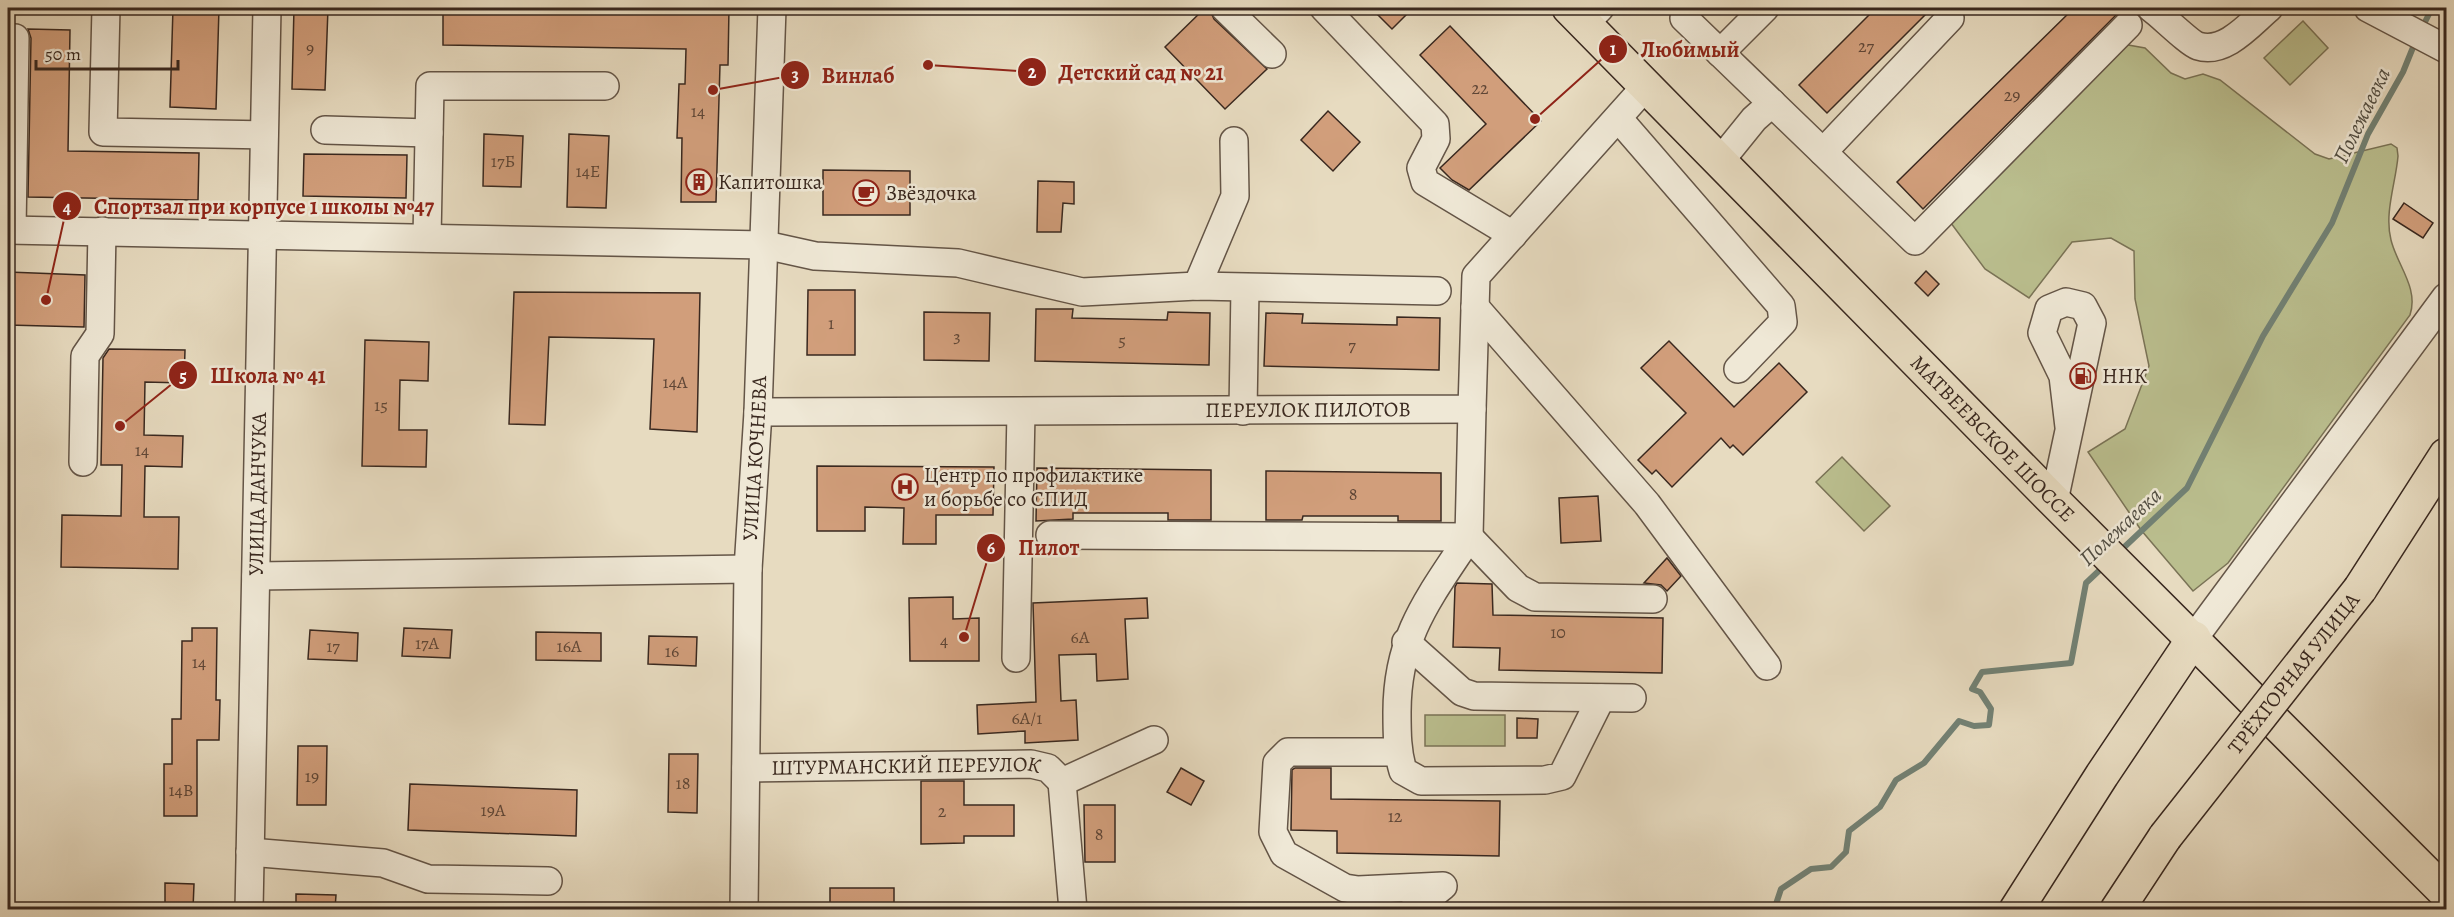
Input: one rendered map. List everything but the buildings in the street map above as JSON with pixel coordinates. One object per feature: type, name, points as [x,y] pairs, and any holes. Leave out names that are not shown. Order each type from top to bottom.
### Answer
[{"type":"main road","name":"МАТВЕЕВСКОЕ ШОССЕ","points":[[1584,13],[1646,86],[2054,501],[2194,638],[2446,893]]},
{"type":"main road","name":"ТРЁХГОРНАЯ УЛИЦА","points":[[2110,909],[2125,897],[2164,837],[2360,589],[2446,455]]},
{"type":"main road","points":[[2016,909],[2194,638]]},
{"type":"street","points":[[106,8],[103,132],[264,135]]},
{"type":"street","name":"УЛИЦА ДАНЧУКА","points":[[249,909],[267,8]]},
{"type":"street","name":"УЛИЦА КОЧНЕВА","points":[[744,909],[748,569],[758,412],[772,8]]},
{"type":"street","points":[[1225,8],[1272,54]]},
{"type":"street","points":[[1324,8],[1435,124],[1436,139],[1420,168],[1425,182],[1513,235]]},
{"type":"street","points":[[1720,53],[1765,8]]},
{"type":"street","points":[[2151,8],[2198,46],[2218,47],[2237,35],[2269,8]]},
{"type":"street","points":[[2368,8],[2445,48]]},
{"type":"street","points":[[1684,18],[1915,241],[2128,25]]},
{"type":"street","points":[[1823,152],[1950,18]]},
{"type":"street","points":[[15,38],[10,230],[765,245],[815,256],[958,262],[1083,292],[1197,286],[1437,291]]},
{"type":"street","points":[[427,238],[430,86],[605,86]]},
{"type":"street","points":[[1601,698],[1562,776],[1545,780],[1421,781],[1403,771],[1397,752],[1397,682],[1406,642],[1426,603],[1469,537],[1476,276],[1646,86]]},
{"type":"street","points":[[1720,161],[1754,120],[1772,103]]},
{"type":"street","points":[[1618,118],[1781,306],[1783,322],[1738,369]]},
{"type":"street","points":[[325,130],[429,133]]},
{"type":"street","points":[[1197,286],[1235,195],[1234,141]]},
{"type":"street","points":[[83,462],[85,356],[100,334],[102,231]]},
{"type":"street","points":[[1243,411],[1245,288]]},
{"type":"street","points":[[2194,638],[2446,297]]},
{"type":"street","points":[[1475,307],[1647,504],[1767,666]]},
{"type":"street","name":"ПЕРЕУЛОК ПИЛОТОВ","points":[[758,412],[1472,409]]},
{"type":"street","points":[[1017,657],[1021,412]]},
{"type":"street","points":[[2054,501],[2070,427]]},
{"type":"street","points":[[1050,535],[1469,537],[1518,588],[1535,597],[1653,599]]},
{"type":"street","points":[[256,576],[748,569]]},
{"type":"street","points":[[1406,642],[1462,692],[1474,696],[1632,698]]},
{"type":"street","points":[[1073,909],[1062,782],[1154,740]]},
{"type":"street","points":[[1397,752],[1288,752],[1277,763],[1273,832],[1284,854],[1345,888],[1358,890],[1443,886],[1413,909]]},
{"type":"street","name":"ШТУРМАНСКИЙ ПЕРЕУЛОК","points":[[746,768],[1031,764],[1048,768],[1062,782]]},
{"type":"street","points":[[250,852],[383,863],[428,879],[548,881]]},
{"type":"street","points":[[1358,890],[1377,909]]},
{"type":"green space","points":[[2303,21],[2328,48],[2290,85],[2264,58]]},
{"type":"green space","points":[[2117,43],[2145,48],[2171,73],[2185,79],[2203,74],[2220,80],[2315,154],[2329,159],[2391,144],[2397,148],[2389,230],[2394,249],[2410,286],[2412,305],[2410,315],[2228,563],[2193,591],[2141,530],[2088,452],[2125,429],[2149,366],[2135,299],[2134,251],[2111,238],[2072,242],[2029,298],[1985,269],[1945,215]]},
{"type":"green space","points":[[1842,457],[1890,506],[1864,531],[1816,482]]},
{"type":"green space","points":[[1425,715],[1505,715],[1505,746],[1425,746]]},
{"type":"waterway","name":"Полежаевка","points":[[2422,28],[2432,8]]},
{"type":"waterway","name":"Полежаевка","points":[[2118,553],[2187,488],[2263,336],[2332,223],[2368,134],[2403,72],[2416,40]]},
{"type":"waterway","name":"Полежаевка","points":[[1774,910],[1781,889],[1811,869],[1831,867],[1846,852],[1849,831],[1880,807],[1896,780],[1924,763],[1959,721],[1974,726],[1989,725],[1991,709],[1980,692],[1972,689],[1982,672],[2071,663],[2086,583],[2104,566]]},
{"type":"place","name":"Детский сад № 21","points":[[928,65]]},
{"type":"place","name":"Винлаб","points":[[713,90]]},
{"type":"place","name":"Любимый","points":[[1535,119]]},
{"type":"place","name":"Капитошка","points":[[699,182]]},
{"type":"place","name":"Звёздочка","points":[[866,193]]},
{"type":"place","name":"Спортзал при корпусе 1 школы №47","points":[[46,300]]},
{"type":"place","name":"ННК","points":[[2083,376]]},
{"type":"place","name":"Школа № 41","points":[[120,426]]},
{"type":"place","name":"Центр по профилактике и борьбе со СПИД","points":[[905,487]]},
{"type":"place","name":"Пилот","points":[[964,637]]}]
